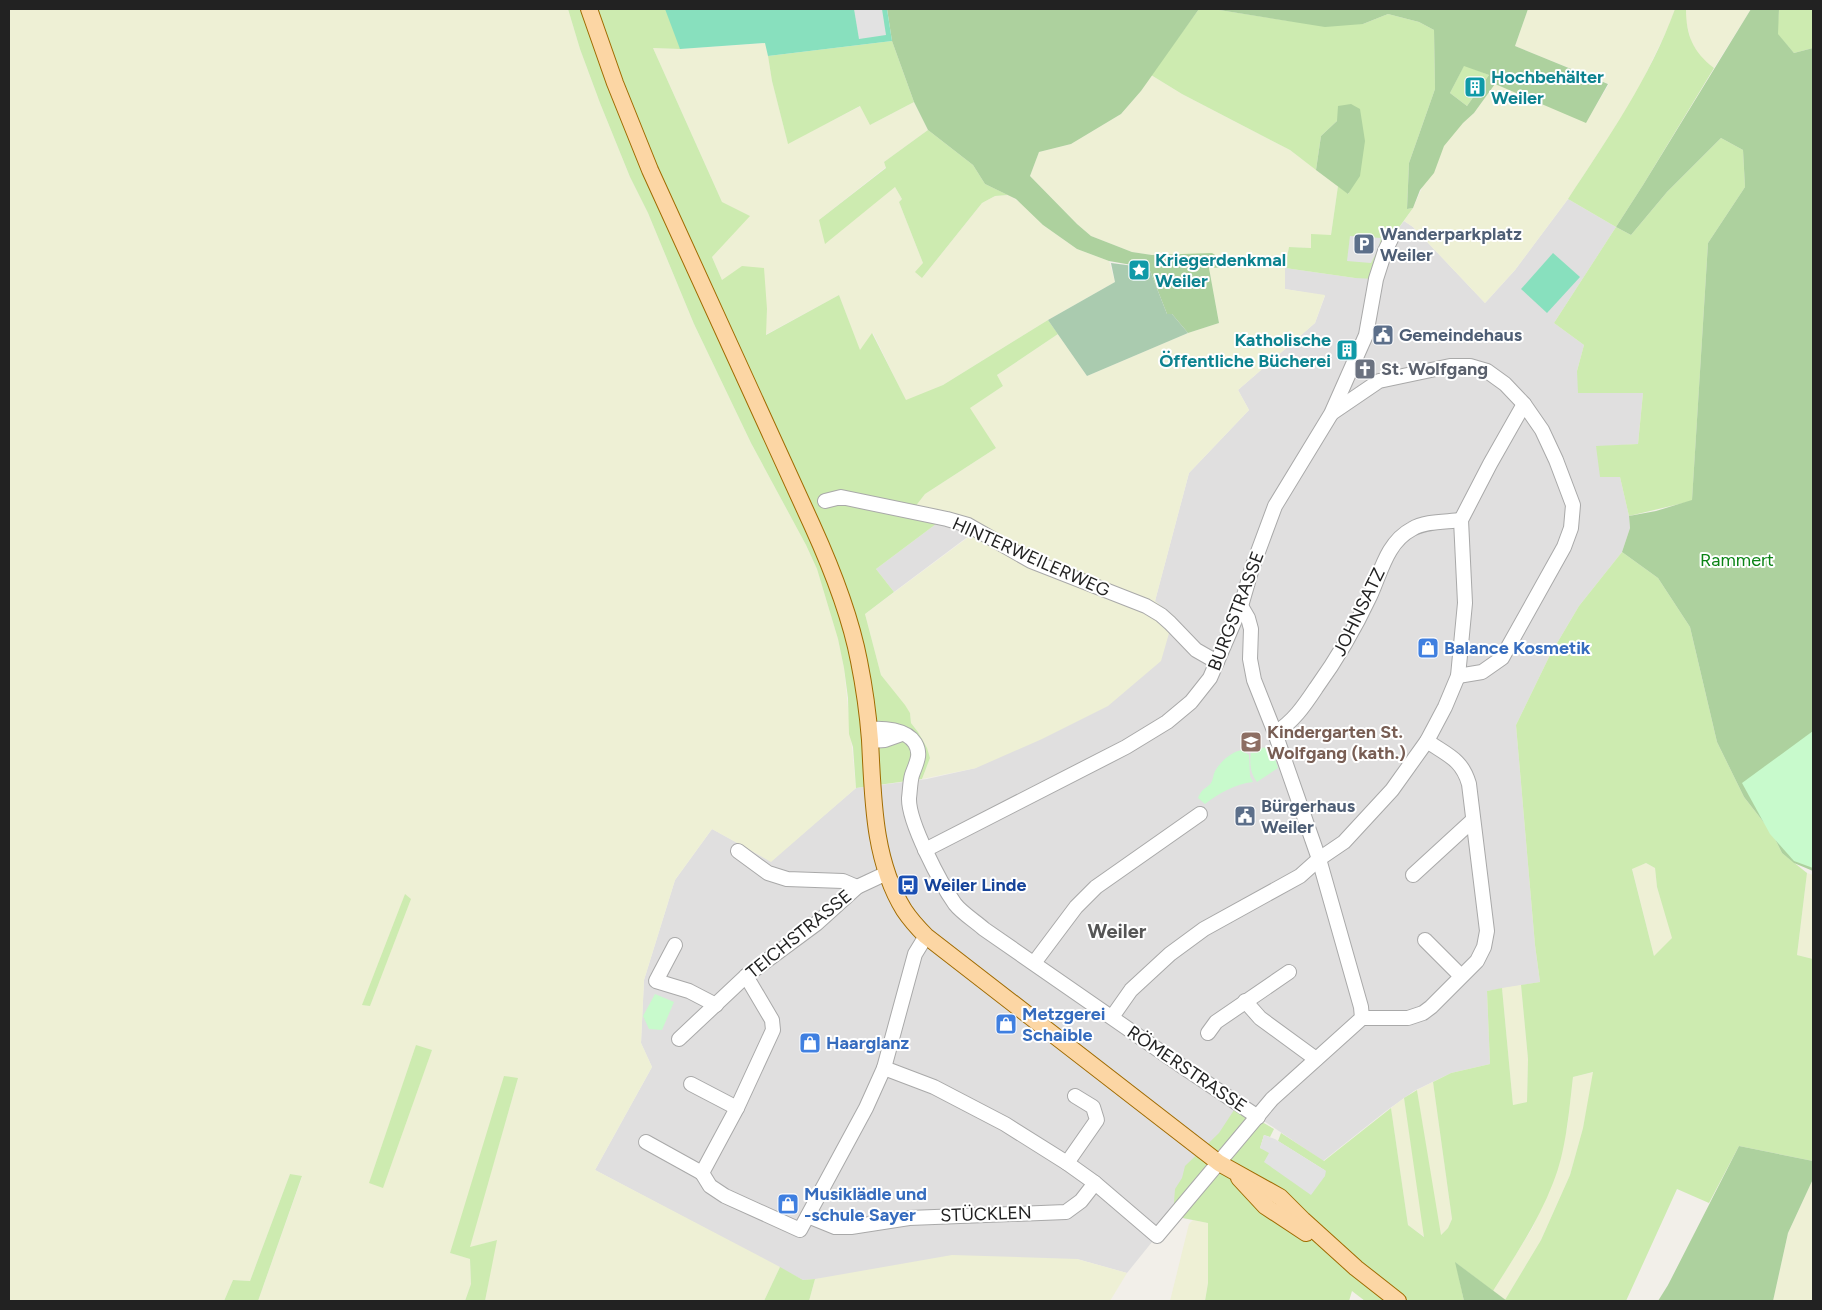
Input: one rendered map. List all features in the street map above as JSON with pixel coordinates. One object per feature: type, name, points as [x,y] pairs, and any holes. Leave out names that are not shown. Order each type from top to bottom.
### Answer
[{"type":"main road","points":[[589,9],[614,82],[650,170],[830,565],[844,604],[859,661],[869,735],[876,826],[887,873],[904,910],[926,936],[1219,1163],[1234,1172],[1265,1206],[1356,1268],[1398,1301]]},
{"type":"street","name":"BURGSTRASSE","points":[[925,850],[1126,747],[1166,722],[1191,702],[1210,678],[1241,606],[1252,568],[1275,506],[1331,414],[1366,335],[1376,279],[1385,251],[1392,237]]},
{"type":"street","points":[[1331,414],[1378,381],[1450,366],[1470,366],[1487,371],[1505,384],[1524,404],[1542,430],[1556,460],[1573,506],[1571,528],[1564,547],[1502,658],[1482,672],[1458,676]]},
{"type":"street","points":[[1112,1017],[1131,990],[1170,954],[1204,929],[1300,876],[1319,859],[1344,842],[1392,790],[1427,741],[1445,707],[1458,676],[1465,603],[1461,520],[1524,404]]},
{"type":"street","name":"HINTERWEILERWEG","points":[[825,501],[841,497],[947,518],[968,524],[1032,561],[1146,606],[1170,623],[1196,650],[1217,662]]},
{"type":"street","name":"JOHNSATZ","points":[[1275,732],[1286,726],[1297,715],[1339,656],[1369,596],[1387,554],[1398,540],[1412,528],[1433,523],[1461,520]]},
{"type":"street","points":[[1241,606],[1252,629],[1250,659],[1254,680],[1275,732],[1319,859],[1361,1007],[1362,1018]]},
{"type":"street","name":"RÖMERSTRASSE","points":[[869,735],[885,740],[902,734],[914,742],[919,755],[911,777],[909,801],[925,850],[956,905],[984,929],[1258,1117]]},
{"type":"street","points":[[884,1068],[934,1087],[990,1116],[1095,1183],[1157,1236],[1272,1100],[1362,1018],[1408,1018],[1422,1013],[1431,1007],[1477,961],[1484,947],[1487,932],[1469,784],[1465,770],[1455,760],[1427,741]]},
{"type":"street","points":[[1034,963],[1076,907],[1096,887],[1200,814]]},
{"type":"street","points":[[1413,875],[1473,820]]},
{"type":"street","points":[[738,852],[768,873],[787,879],[843,881],[857,888]]},
{"type":"street","name":"TEICHSTRASSE","points":[[679,1039],[746,976],[816,924],[857,888],[887,873]]},
{"type":"street","points":[[646,1142],[702,1173],[710,1186],[725,1196],[800,1230],[866,1108],[884,1068],[915,954],[926,936]]},
{"type":"street","points":[[1425,940],[1461,976]]},
{"type":"street","points":[[675,945],[656,981],[689,991],[716,1004]]},
{"type":"street","points":[[1208,1033],[1216,1022],[1289,972]]},
{"type":"street","points":[[702,1173],[737,1108],[773,1030],[772,1020],[746,976]]},
{"type":"street","points":[[1245,1001],[1260,1018],[1316,1059]]},
{"type":"street","points":[[690,1084],[737,1108]]},
{"type":"street","points":[[1066,1163],[1097,1120],[1093,1107],[1075,1096]]},
{"type":"street","name":"STÜCKLEN","points":[[808,1216],[834,1227],[843,1227],[909,1218],[1066,1212],[1081,1201],[1095,1183]]},
{"type":"shaded area","points":[[854,9],[882,9],[886,35],[859,39]]},
{"type":"shaded area","points":[[1568,199],[1616,227],[1554,323],[1584,345],[1577,371],[1643,393],[1638,444],[1596,447],[1620,477],[1630,528],[1622,552],[1579,606],[1550,655],[1516,725],[1535,945],[1540,982],[1487,991],[1490,1064],[1451,1073],[1414,1091],[1323,1161],[1258,1117],[1209,1223],[1173,1216],[1127,1273],[1077,1259],[803,1280],[595,1170],[652,1067],[641,1043],[644,980],[675,880],[712,829],[771,861],[856,788],[927,779],[976,768],[1155,601],[1189,473],[1249,410],[1238,390],[1315,323],[1325,296],[1285,289],[1285,268],[1355,278],[1404,221],[1413,227],[1485,303],[1515,270]]},
{"type":"shaded area","name":"Wanderparkplatz Weiler","points":[[1350,236],[1381,238],[1378,250],[1371,263],[1347,261]]},
{"type":"shaded area","points":[[944,518],[978,529],[894,592],[876,569]]},
{"type":"shaded area","points":[[1264,1135],[1275,1139],[1326,1171],[1325,1176],[1311,1195],[1264,1162],[1269,1153],[1260,1148]]},
{"type":"green space","points":[[9,9],[568,9],[580,49],[600,103],[694,324],[751,443],[817,569],[838,639],[844,668],[856,788],[771,862],[712,829],[675,880],[644,980],[641,1043],[652,1067],[595,1170],[780,1267],[764,1301],[485,1301],[496,1240],[469,1248],[518,1078],[450,1253],[470,1259],[471,1284],[465,1301],[258,1301],[302,1177],[290,1174],[250,1281],[233,1280],[224,1301],[9,1301]]},
{"type":"green space","points":[[568,9],[761,9],[680,49],[653,48],[722,202],[750,216],[712,257],[722,280],[742,266],[764,268],[767,309],[766,335],[839,295],[860,350],[872,333],[906,400],[943,385],[1048,320],[1058,334],[997,375],[1003,386],[970,408],[996,448],[925,494],[911,512],[944,518],[876,569],[894,592],[865,614],[881,675],[905,705],[910,713],[911,723],[927,748],[930,758],[922,779],[856,788],[853,747],[849,734],[848,698],[844,668],[838,639],[817,569],[751,443],[694,324],[600,103],[580,49]]},
{"type":"green space","points":[[665,9],[887,9],[892,41],[768,56],[765,43],[680,49]]},
{"type":"green space","points":[[887,9],[1199,9],[1141,91],[1121,114],[1071,144],[1039,152],[1030,176],[1091,236],[1132,252],[1152,255],[1212,253],[1234,267],[1209,268],[1219,323],[1188,333],[1172,314],[1167,314],[1149,268],[1109,261],[1077,249],[1043,225],[1016,199],[985,184],[973,165],[928,130],[914,102],[892,41]]},
{"type":"green space","points":[[1199,9],[1213,9],[1289,21],[1363,24],[1388,14],[1419,22],[1434,30],[1435,89],[1409,163],[1407,209],[1413,208],[1392,237],[1376,279],[1355,278],[1285,268],[1289,247],[1311,248],[1311,234],[1331,235],[1338,186],[1349,194],[1337,121],[1321,136],[1316,170],[1290,150],[1182,94],[1151,75]]},
{"type":"green space","points":[[1213,9],[1528,9],[1515,46],[1608,84],[1586,123],[1495,84],[1474,113],[1444,146],[1434,173],[1420,190],[1413,208],[1407,209],[1409,163],[1435,89],[1434,30],[1419,22],[1388,14],[1363,24],[1325,27]],"holes":[[[1464,66],[1489,75],[1467,106],[1450,93]]]},
{"type":"green space","points":[[1528,9],[1675,9],[1670,24],[1633,100],[1568,199],[1515,270],[1485,303],[1413,227],[1404,221],[1413,208],[1443,141],[1474,113],[1495,84],[1586,122],[1609,84],[1515,46]]},
{"type":"green space","points":[[1675,9],[1686,9],[1687,27],[1692,42],[1701,56],[1714,68],[1616,227],[1568,199],[1641,83]]},
{"type":"green space","points":[[1686,9],[1751,9],[1714,68],[1702,59],[1692,45],[1686,21]]},
{"type":"green space","name":"Rammert","points":[[1751,9],[1779,9],[1778,34],[1794,53],[1813,48],[1813,871],[1794,863],[1782,853],[1772,833],[1744,797],[1717,742],[1690,627],[1658,578],[1622,552],[1630,528],[1629,516],[1656,511],[1692,500],[1708,243],[1745,187],[1743,150],[1721,138],[1667,192],[1631,235],[1616,227]]},
{"type":"green space","points":[[1779,9],[1813,9],[1813,48],[1794,53],[1777,34]]},
{"type":"green space","points":[[892,41],[914,102],[870,125],[860,106],[788,144],[772,81],[768,56]]},
{"type":"green space","points":[[766,43],[772,81],[788,143],[861,106],[870,125],[914,102],[928,130],[884,162],[886,167],[819,220],[895,187],[902,199],[899,202],[923,263],[922,278],[982,203],[995,196],[1009,195],[1024,205],[1043,225],[1077,249],[1109,261],[1115,282],[1048,320],[943,385],[906,401],[873,333],[860,351],[839,295],[765,335],[767,309],[722,280],[712,257],[722,202],[653,48],[680,49]]},
{"type":"green space","points":[[1464,65],[1489,75],[1467,106],[1450,93]]},
{"type":"green space","points":[[1151,75],[1182,94],[1290,150],[1338,186],[1331,235],[1311,248],[1289,247],[1285,268],[1285,289],[1325,295],[1315,323],[1238,390],[1249,410],[1189,473],[1155,601],[1174,616],[1161,661],[1108,706],[1042,739],[976,768],[922,779],[930,758],[918,732],[911,723],[910,713],[881,675],[865,614],[978,530],[910,512],[925,494],[996,448],[969,408],[1003,386],[997,375],[1058,334],[1087,376],[1188,333],[1219,323],[1209,268],[1233,267],[1179,255],[1152,255],[1132,252],[1091,236],[1030,176],[1039,152],[1071,144],[1121,114],[1141,91]]},
{"type":"green space","points":[[1351,104],[1360,109],[1365,141],[1360,176],[1348,194],[1316,170],[1321,136],[1337,121],[1338,106]]},
{"type":"green space","points":[[928,130],[973,165],[985,184],[1008,195],[995,196],[982,203],[922,278],[915,272],[923,263],[899,202],[902,199],[895,187],[825,244],[819,220],[886,168],[884,162]]},
{"type":"green space","points":[[1721,138],[1743,150],[1745,187],[1708,243],[1692,501],[1629,516],[1620,477],[1600,477],[1596,446],[1638,444],[1643,393],[1578,393],[1577,371],[1584,345],[1554,323],[1616,227],[1631,235],[1667,192]]},
{"type":"green space","points":[[1553,253],[1580,277],[1547,313],[1521,289]]},
{"type":"green space","points":[[1111,263],[1149,268],[1167,314],[1172,314],[1188,333],[1087,376],[1048,320],[1115,282]]},
{"type":"green space","points":[[1622,552],[1658,578],[1690,627],[1717,742],[1744,797],[1772,833],[1782,853],[1807,873],[1797,955],[1813,959],[1813,1161],[1739,1146],[1709,1203],[1677,1189],[1626,1301],[1507,1301],[1505,1300],[1541,1240],[1570,1175],[1583,1128],[1593,1072],[1573,1077],[1564,1145],[1553,1183],[1518,1252],[1493,1291],[1456,1263],[1464,1301],[1365,1301],[1352,1291],[1349,1301],[1205,1301],[1208,1283],[1208,1223],[1173,1216],[1175,1189],[1182,1178],[1185,1166],[1219,1133],[1236,1107],[1274,1129],[1270,1137],[1264,1135],[1260,1148],[1326,1171],[1278,1141],[1281,1133],[1324,1161],[1391,1108],[1408,1225],[1424,1237],[1404,1098],[1417,1090],[1441,1235],[1448,1228],[1452,1219],[1433,1082],[1451,1073],[1490,1064],[1487,991],[1502,988],[1513,1105],[1527,1102],[1528,1059],[1521,985],[1540,982],[1535,945],[1516,725],[1550,655],[1579,606]],"holes":[[[1646,863],[1655,868],[1657,887],[1672,938],[1654,956],[1632,869]]]},
{"type":"green space","points":[[1813,731],[1813,868],[1794,861],[1770,834],[1742,783]]},
{"type":"green space","points":[[1269,747],[1278,768],[1257,782],[1251,770],[1251,749]]},
{"type":"green space","points":[[1242,750],[1249,755],[1250,776],[1253,782],[1228,790],[1205,804],[1198,798],[1211,783],[1217,767],[1230,755]]},
{"type":"green space","points":[[1646,863],[1655,868],[1657,887],[1673,938],[1654,956],[1632,868]]},
{"type":"green space","points":[[1807,873],[1813,875],[1813,959],[1797,955]]},
{"type":"green space","points":[[405,894],[411,899],[370,1006],[362,1005]]},
{"type":"green space","points":[[1521,985],[1528,1059],[1527,1102],[1513,1105],[1502,988]]},
{"type":"green space","points":[[655,994],[674,1002],[662,1030],[649,1029],[643,1016]]},
{"type":"green space","points":[[416,1045],[432,1050],[383,1188],[369,1183]]},
{"type":"green space","points":[[1594,1072],[1583,1128],[1570,1175],[1541,1240],[1505,1300],[1493,1291],[1533,1227],[1567,1129],[1573,1077]]},
{"type":"green space","points":[[504,1076],[518,1078],[470,1247],[497,1240],[485,1301],[465,1301],[471,1284],[470,1259],[450,1253]]},
{"type":"green space","points":[[1433,1082],[1452,1219],[1448,1228],[1440,1236],[1417,1090]]},
{"type":"green space","points":[[1404,1098],[1425,1237],[1408,1225],[1391,1108]]},
{"type":"green space","points":[[1739,1146],[1813,1161],[1813,1179],[1788,1233],[1773,1301],[1658,1301],[1668,1285]]},
{"type":"green space","points":[[290,1174],[302,1176],[258,1301],[224,1301],[233,1280],[250,1281]]},
{"type":"green space","points":[[1813,1179],[1813,1301],[1773,1301],[1788,1233]]},
{"type":"green space","points":[[1193,1220],[1209,1223],[1208,1283],[1205,1301],[1170,1301],[1189,1224]]},
{"type":"green space","points":[[952,1255],[1077,1259],[1127,1273],[1110,1301],[809,1301],[815,1279]]},
{"type":"green space","points":[[1455,1262],[1507,1301],[1464,1301]]},
{"type":"green space","points":[[780,1267],[803,1280],[815,1279],[809,1301],[764,1301]]},
{"type":"place","name":"Hochbehälter Weiler","points":[[1475,87]]},
{"type":"place","name":"Wanderparkplatz Weiler","points":[[1364,244]]},
{"type":"place","name":"Kriegerdenkmal Weiler","points":[[1139,270]]},
{"type":"place","name":"Gemeindehaus","points":[[1383,335]]},
{"type":"place","name":"Katholische Öffentliche Bücherei","points":[[1347,350]]},
{"type":"place","name":"St. Wolfgang","points":[[1365,369]]},
{"type":"place","name":"Balance Kosmetik","points":[[1428,648]]},
{"type":"place","name":"Kindergarten St. Wolfgang (kath.)","points":[[1251,742]]},
{"type":"place","name":"Bürgerhaus Weiler","points":[[1245,816]]},
{"type":"place","name":"Weiler Linde","points":[[908,885]]},
{"type":"place","name":"Metzgerei Schaible","points":[[1006,1024]]},
{"type":"place","name":"Haarglanz","points":[[810,1043]]},
{"type":"place","name":"Musiklädle und -schule Sayer","points":[[788,1204]]},
{"type":"district","name":"Weiler","points":[[1117,931]]}]
